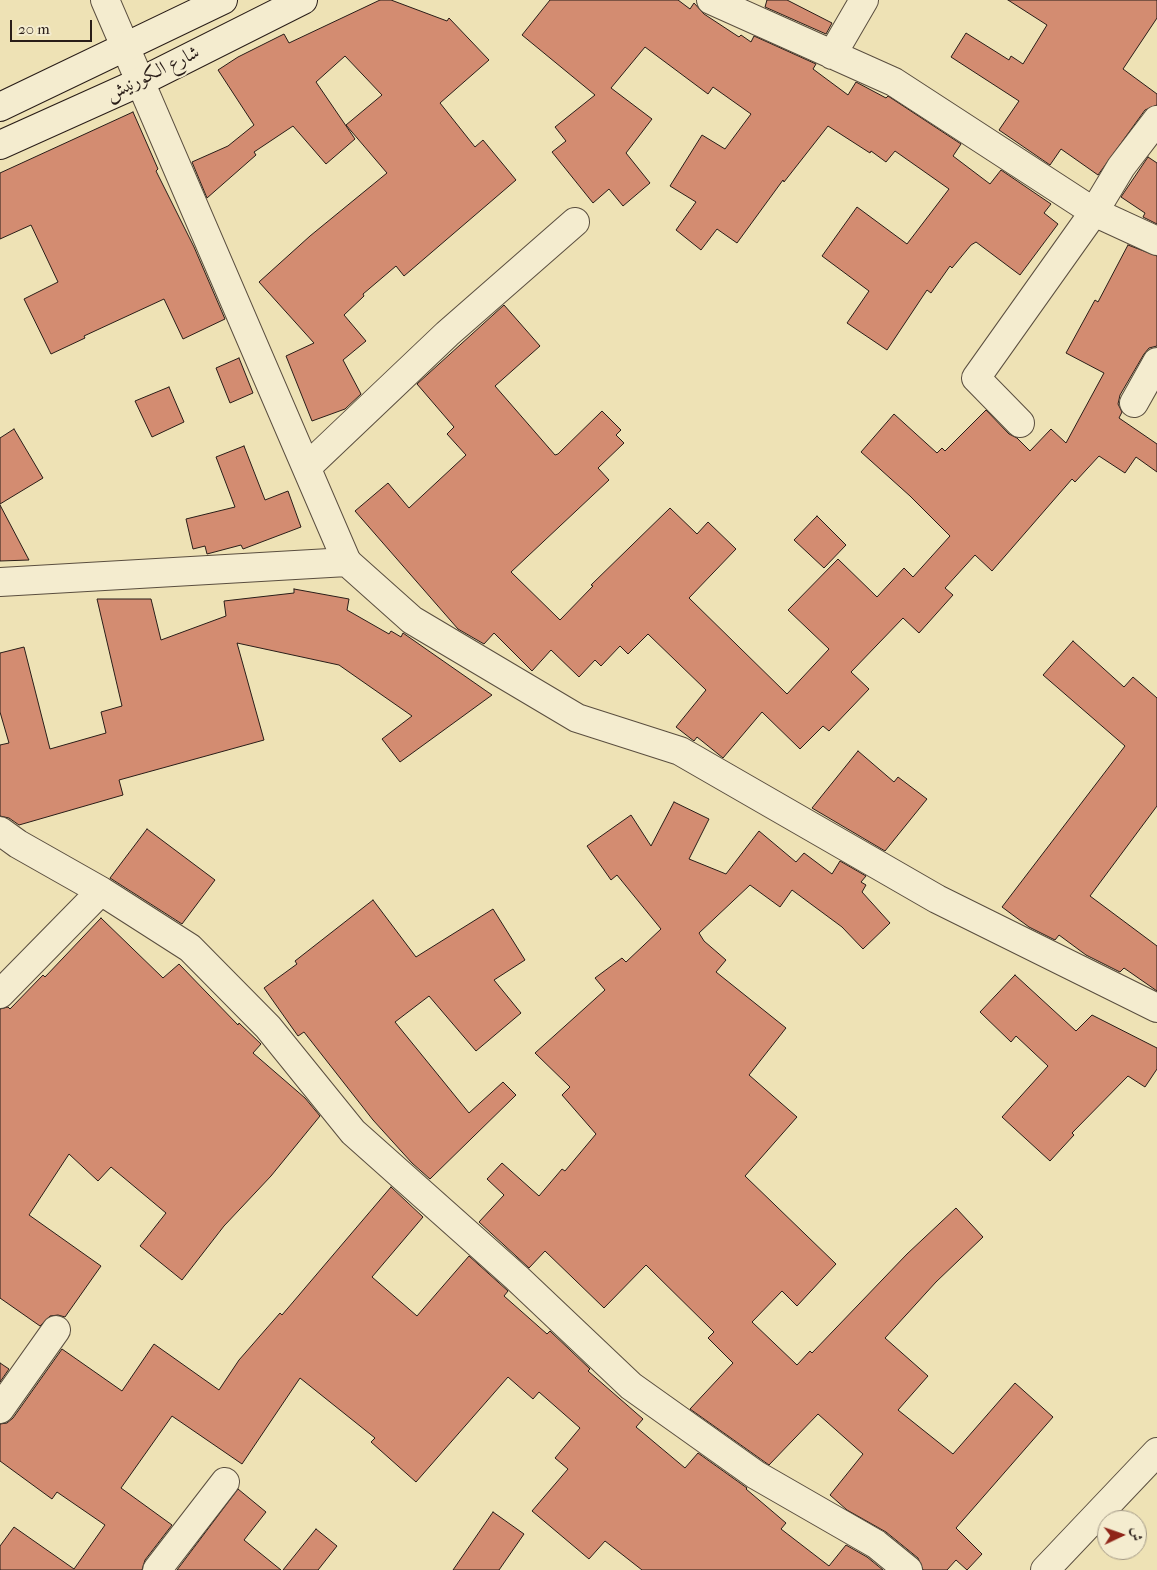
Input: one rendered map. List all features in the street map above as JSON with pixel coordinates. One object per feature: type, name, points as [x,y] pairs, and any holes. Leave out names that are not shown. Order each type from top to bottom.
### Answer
[{"type":"street","points":[[105,0],[124,48],[348,562],[412,620],[577,718],[680,751],[936,899],[1157,1008]]},
{"type":"street","name":"شارع الكورنيش","points":[[0,107],[224,0]]},
{"type":"street","name":"شارع الكورنيش","points":[[0,145],[140,82],[303,0]]},
{"type":"street","points":[[711,0],[894,82],[1094,212],[1157,241]]},
{"type":"street","points":[[832,55],[864,0]]},
{"type":"street","points":[[1020,423],[976,378],[1094,212],[1121,167],[1157,120]]},
{"type":"street","points":[[306,467],[447,334],[575,222]]},
{"type":"street","points":[[1134,403],[1157,362]]},
{"type":"street","points":[[0,582],[348,562]]},
{"type":"street","points":[[0,830],[18,844],[101,891],[190,948],[268,1027],[353,1132],[517,1278],[631,1386],[756,1475],[876,1544],[908,1570]]},
{"type":"street","points":[[0,994],[101,891]]},
{"type":"street","points":[[0,1409],[56,1330]]},
{"type":"street","points":[[1045,1570],[1157,1452]]},
{"type":"street","points":[[157,1570],[225,1482]]},
{"type":"building","points":[[380,0],[391,0],[447,21],[449,18],[489,60],[440,103],[475,147],[483,140],[516,180],[404,276],[396,266],[363,294],[364,296],[344,315],[366,341],[343,360],[361,394],[345,409],[312,421],[286,356],[314,343],[259,282],[310,236],[387,173],[346,125],[382,95],[345,56],[316,82],[355,139],[326,164],[293,126],[254,152],[256,155],[207,198],[192,162],[228,146],[254,125],[218,70],[238,57],[284,34],[289,43]]},
{"type":"building","points":[[550,0],[678,0],[690,9],[694,3],[704,14],[739,37],[741,35],[751,42],[754,36],[816,64],[813,69],[848,95],[856,82],[886,98],[888,96],[961,144],[953,156],[990,184],[1001,170],[1051,204],[1044,213],[1058,224],[1020,275],[976,242],[971,245],[952,268],[950,266],[931,293],[927,290],[887,350],[847,323],[869,291],[822,256],[857,207],[907,244],[949,189],[895,151],[886,162],[828,126],[784,182],[783,180],[737,243],[717,229],[701,250],[676,230],[696,202],[670,186],[702,135],[725,149],[751,114],[713,87],[708,94],[645,47],[611,88],[652,119],[626,153],[650,183],[623,206],[609,189],[593,203],[552,152],[566,141],[555,127],[595,95],[522,35]]},
{"type":"building","points":[[767,0],[787,0],[832,23],[826,34],[765,7]]},
{"type":"building","points":[[1008,0],[1157,0],[1157,18],[1123,69],[1157,94],[1157,105],[1145,110],[1098,175],[1061,149],[1050,165],[999,130],[1019,101],[951,57],[966,33],[1009,60],[1011,56],[1023,64],[1047,25]]},
{"type":"building","points":[[133,112],[158,169],[156,171],[194,247],[225,319],[183,339],[164,299],[84,336],[85,338],[51,354],[24,299],[58,282],[31,225],[0,239],[0,173]]},
{"type":"building","points":[[1148,157],[1157,163],[1157,224],[1143,217],[1145,213],[1121,197]]},
{"type":"building","points":[[1128,245],[1157,256],[1157,346],[1149,348],[1144,354],[1120,395],[1118,404],[1122,412],[1119,418],[1157,444],[1157,472],[1136,457],[1125,473],[1099,456],[1075,482],[1072,479],[992,571],[975,555],[945,588],[953,595],[919,633],[903,618],[851,672],[869,689],[829,731],[823,726],[800,749],[762,712],[723,758],[697,737],[694,741],[690,738],[676,727],[706,690],[648,634],[628,654],[620,646],[601,666],[595,660],[579,677],[551,650],[532,671],[494,633],[484,644],[458,629],[355,511],[388,483],[409,508],[466,455],[447,434],[454,427],[417,384],[504,305],[540,346],[495,386],[555,455],[602,411],[621,430],[616,435],[624,443],[598,468],[609,480],[511,572],[560,620],[593,586],[591,585],[670,508],[697,534],[708,522],[736,549],[689,598],[787,694],[829,649],[788,610],[838,559],[877,597],[904,568],[913,577],[950,536],[910,496],[861,452],[894,414],[937,453],[942,448],[945,451],[986,410],[1009,434],[1017,438],[1030,451],[1051,429],[1066,443],[1104,373],[1066,353],[1095,300],[1098,302]]},
{"type":"building","points":[[239,358],[253,393],[230,403],[216,368]]},
{"type":"building","points":[[169,387],[184,422],[152,437],[135,401]]},
{"type":"building","points":[[14,429],[43,478],[0,504],[0,438]]},
{"type":"building","points":[[244,446],[265,500],[288,491],[301,527],[243,549],[241,545],[207,554],[205,546],[193,549],[186,519],[235,507],[216,457]]},
{"type":"building","points":[[0,505],[29,560],[0,561]]},
{"type":"building","points":[[817,516],[846,545],[824,568],[794,540]]},
{"type":"building","points":[[294,589],[349,599],[347,610],[389,634],[391,631],[401,637],[403,633],[492,695],[400,762],[382,739],[412,716],[339,665],[237,643],[264,740],[119,780],[123,795],[19,825],[9,818],[0,816],[0,745],[9,743],[0,712],[0,653],[24,647],[50,749],[106,733],[101,712],[122,706],[97,599],[151,599],[161,640],[226,616],[224,601],[294,593]]},
{"type":"building","points":[[1073,641],[1124,687],[1133,677],[1157,698],[1157,806],[1090,896],[1157,946],[1157,991],[1124,968],[1120,972],[1086,955],[1059,935],[1055,940],[1029,927],[1002,907],[1125,746],[1043,675]]},
{"type":"building","points":[[858,751],[894,782],[898,777],[927,799],[885,851],[812,808]]},
{"type":"building","points":[[674,802],[709,819],[689,859],[726,874],[759,831],[796,862],[804,853],[832,874],[840,861],[866,876],[861,882],[866,885],[862,892],[890,923],[863,949],[842,927],[792,890],[780,907],[750,885],[699,933],[704,941],[726,960],[716,972],[786,1028],[749,1075],[797,1117],[745,1176],[836,1264],[797,1306],[782,1291],[752,1322],[797,1365],[810,1351],[812,1353],[907,1254],[956,1208],[983,1237],[936,1282],[885,1338],[928,1376],[898,1410],[953,1454],[1015,1383],[1053,1417],[956,1528],[982,1554],[967,1570],[956,1560],[947,1570],[923,1570],[918,1558],[886,1532],[847,1510],[830,1495],[863,1454],[818,1414],[769,1465],[690,1409],[733,1363],[708,1338],[714,1332],[646,1265],[604,1308],[545,1251],[529,1268],[479,1222],[504,1195],[487,1179],[502,1163],[539,1196],[562,1169],[565,1171],[596,1134],[562,1095],[570,1087],[535,1053],[605,990],[595,978],[622,958],[626,962],[661,929],[617,875],[611,880],[587,846],[631,815],[651,846]]},
{"type":"building","points":[[147,829],[215,880],[182,924],[110,878]]},
{"type":"building","points":[[373,900],[416,957],[493,909],[525,960],[494,980],[521,1013],[476,1051],[429,996],[395,1022],[469,1113],[503,1082],[516,1095],[430,1179],[412,1163],[373,1120],[304,1032],[298,1036],[264,988],[297,964],[295,961]]},
{"type":"building","points":[[101,918],[163,978],[179,964],[238,1025],[239,1023],[261,1044],[253,1053],[305,1098],[320,1116],[271,1176],[224,1226],[182,1280],[140,1246],[166,1213],[111,1167],[98,1181],[69,1154],[29,1215],[101,1266],[65,1317],[58,1315],[50,1316],[40,1326],[0,1298],[0,1009],[8,1007],[10,1009],[43,975],[45,977]]},
{"type":"building","points":[[1015,975],[1076,1031],[1092,1015],[1157,1048],[1157,1069],[1145,1087],[1128,1076],[1072,1133],[1074,1135],[1050,1161],[1002,1117],[1048,1066],[1016,1036],[1011,1042],[980,1012]]},
{"type":"building","points":[[391,1187],[423,1217],[372,1277],[417,1316],[469,1256],[508,1291],[504,1296],[547,1334],[550,1331],[590,1369],[588,1371],[643,1419],[636,1427],[685,1468],[698,1453],[747,1488],[786,1523],[781,1529],[829,1566],[846,1545],[867,1557],[883,1570],[642,1570],[605,1541],[589,1559],[532,1511],[568,1469],[555,1458],[580,1428],[539,1392],[533,1399],[508,1377],[416,1482],[371,1442],[375,1438],[300,1378],[242,1464],[172,1416],[121,1488],[172,1525],[145,1560],[142,1570],[0,1570],[0,1546],[14,1527],[74,1569],[105,1525],[57,1492],[52,1499],[0,1461],[0,1424],[7,1423],[13,1418],[62,1349],[122,1391],[154,1344],[219,1390],[239,1360],[280,1313],[282,1315]]},
{"type":"building","points":[[0,1363],[9,1369],[0,1382]]},
{"type":"building","points":[[238,1489],[266,1512],[244,1540],[281,1570],[177,1570]]},
{"type":"building","points":[[493,1512],[524,1534],[499,1570],[453,1570]]},
{"type":"building","points":[[316,1529],[337,1546],[318,1570],[283,1570]]}]
